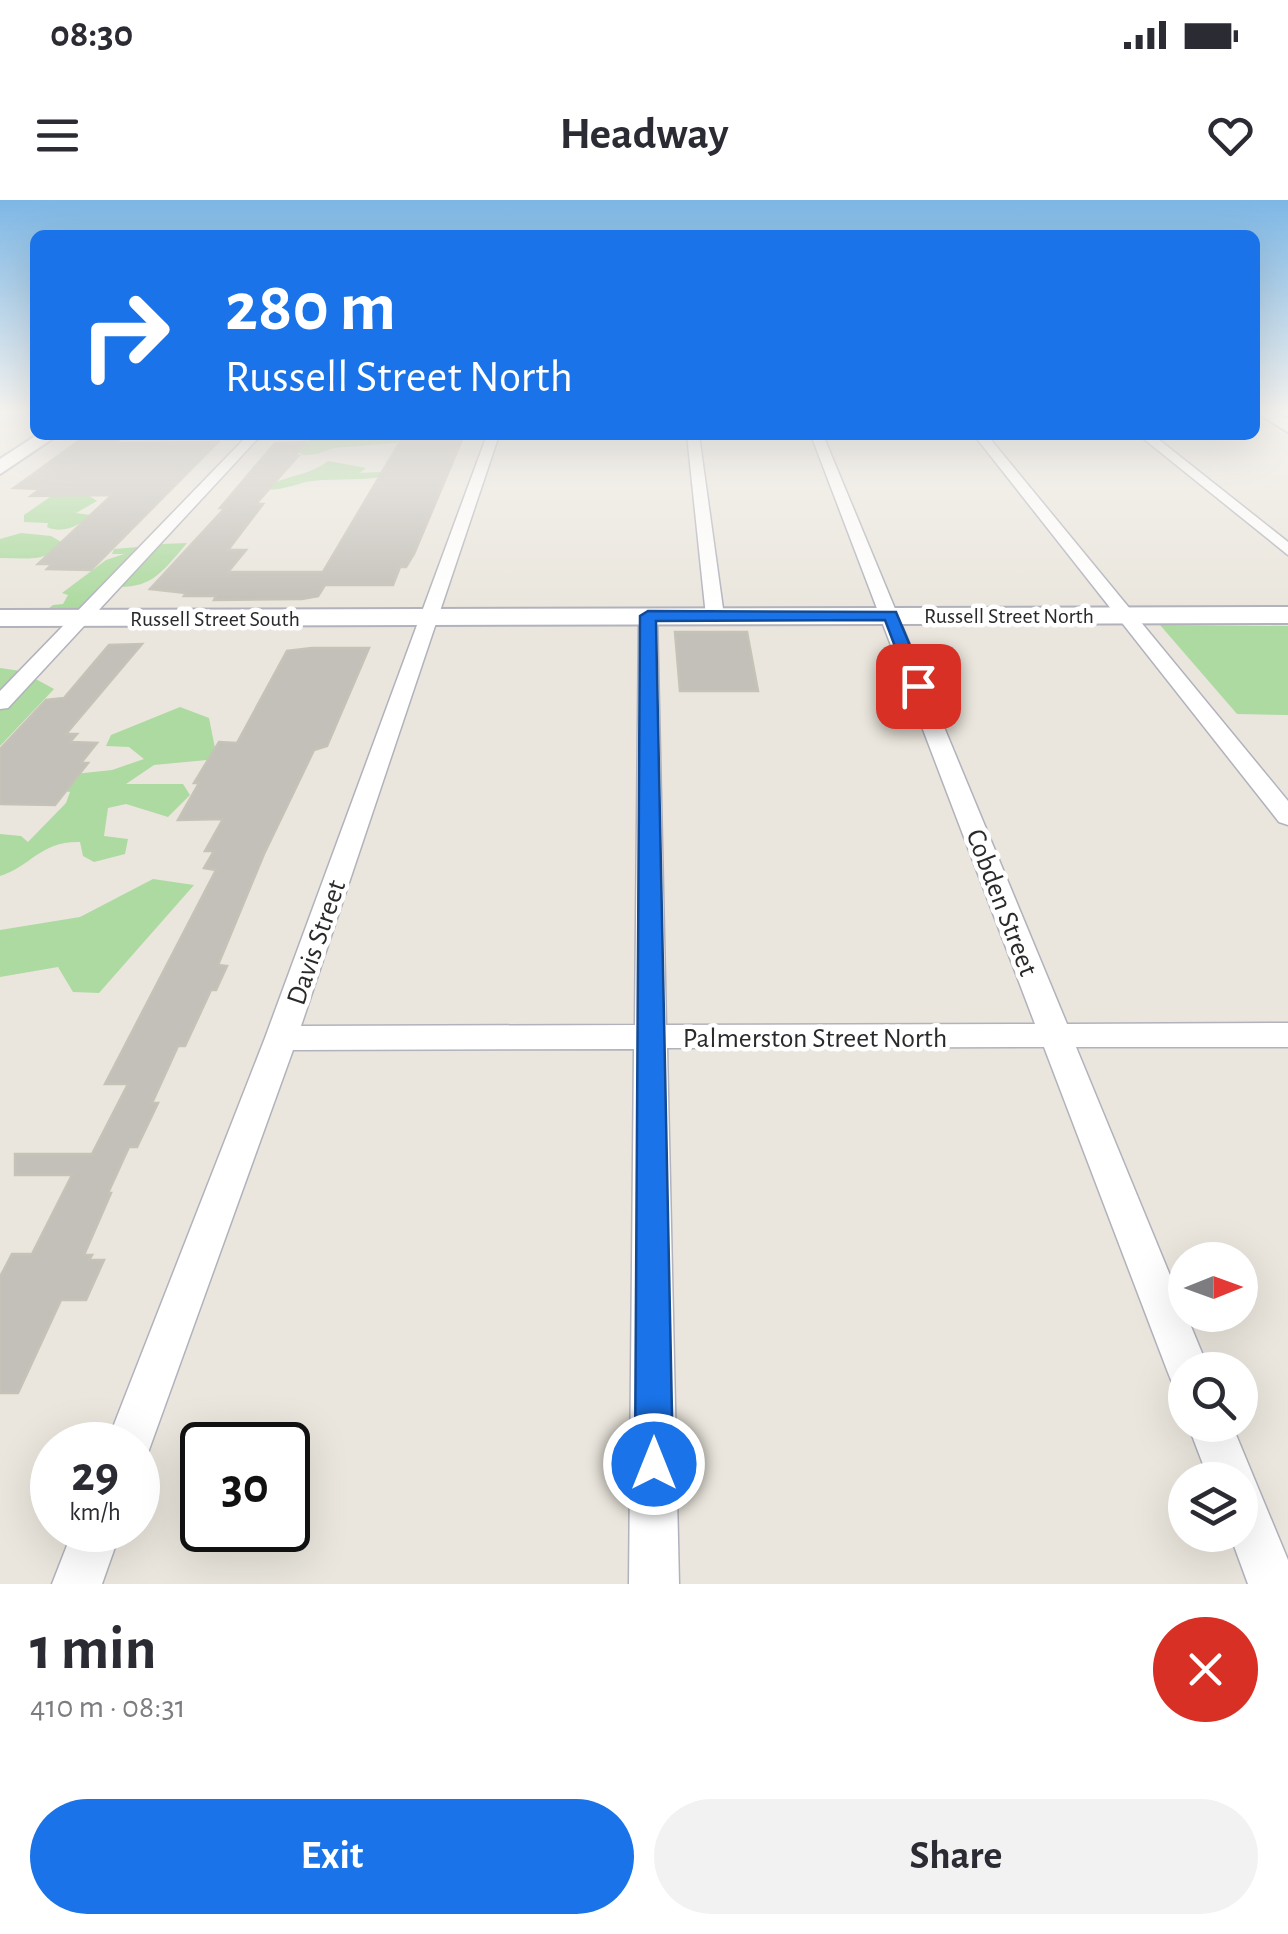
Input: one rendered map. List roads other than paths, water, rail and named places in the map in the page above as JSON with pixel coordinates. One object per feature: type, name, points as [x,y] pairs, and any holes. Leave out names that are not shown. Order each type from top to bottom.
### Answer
[{"type":"street","points":[[0,703],[214,478]]},
{"type":"street","name":"Davis Street","points":[[138,1422],[281,1038],[478,478]]},
{"type":"street","points":[[699,478],[714,616]]},
{"type":"street","name":"Cobden Street","points":[[835,478],[1181,1352]]},
{"type":"street","points":[[1014,478],[1288,817]]},
{"type":"street","points":[[1198,478],[1288,550]]},
{"type":"street","name":"Russell Street North","points":[[430,617],[1288,615]]},
{"type":"street","points":[[648,616],[654,1584]]},
{"type":"street","name":"Russell Street South","points":[[0,618],[430,617]]},
{"type":"street","name":"Palmerston Street North","points":[[281,1038],[1288,1035]]},
{"type":"street","points":[[1258,1546],[1273,1584]]},
{"type":"street","points":[[77,1584],[89,1552]]}]
